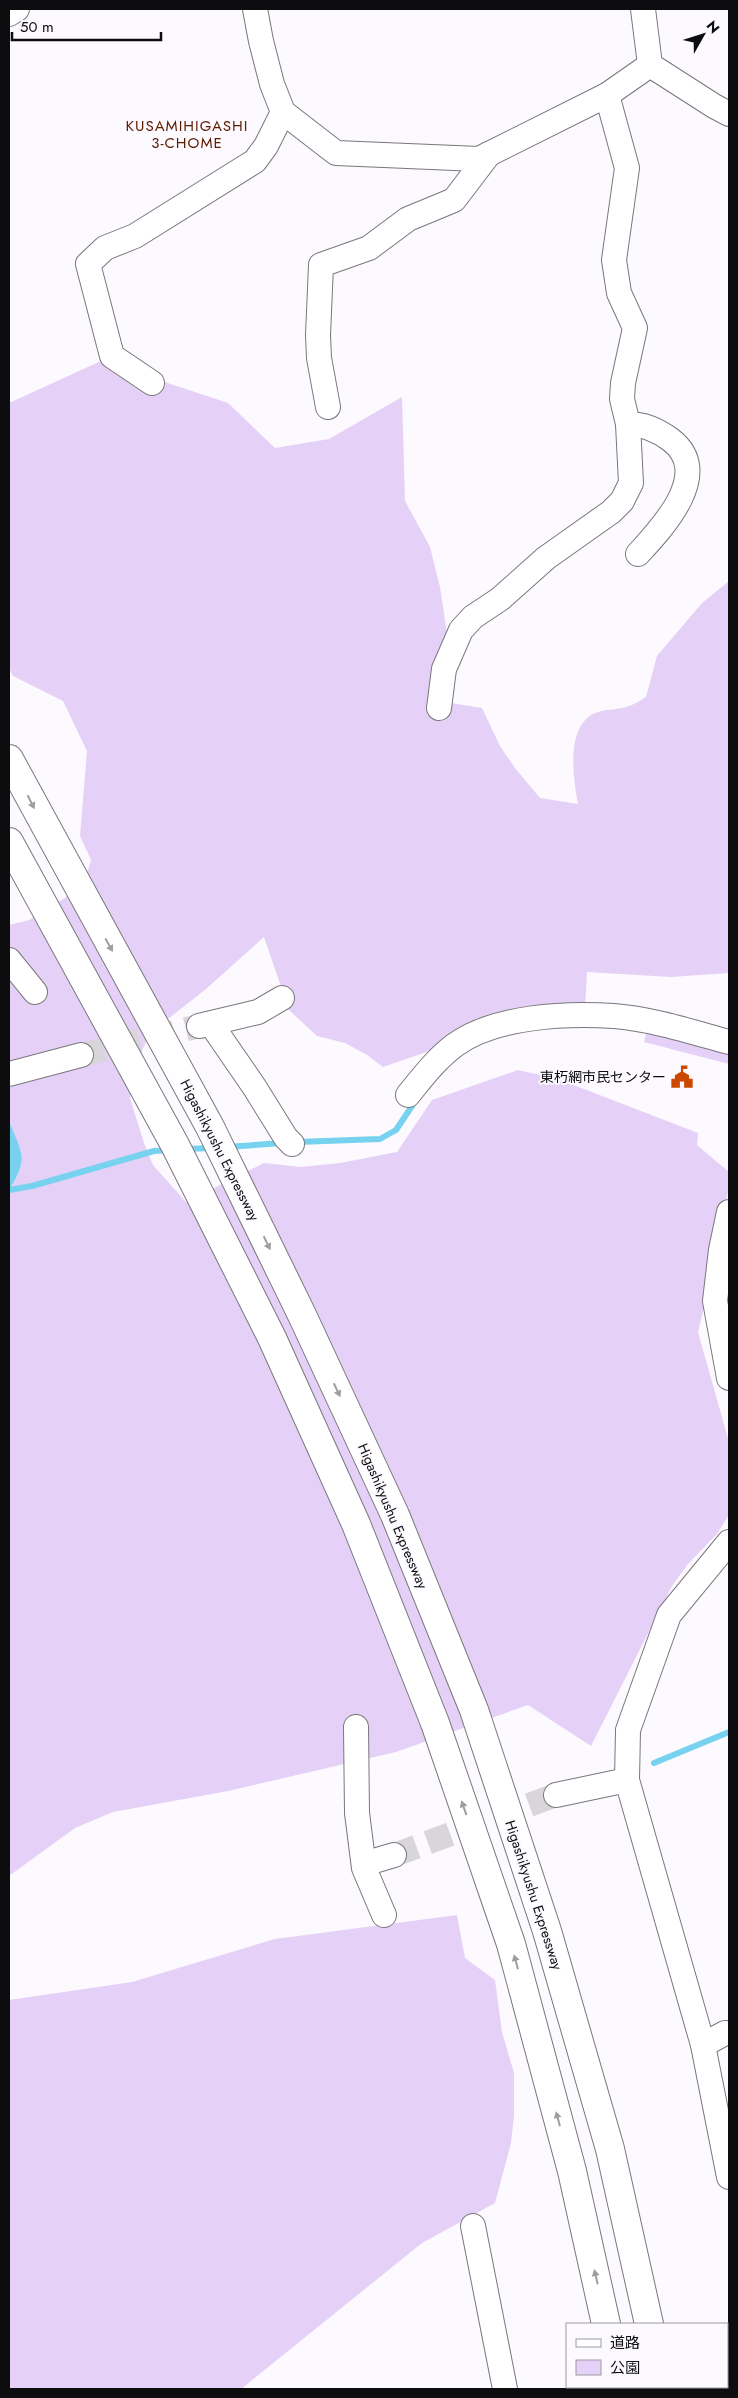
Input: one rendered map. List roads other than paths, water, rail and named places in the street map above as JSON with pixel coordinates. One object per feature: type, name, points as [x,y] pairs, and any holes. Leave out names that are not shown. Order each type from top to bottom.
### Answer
[{"type":"highway","name":"Higashikyushu Expressway","points":[[9,759],[210,1127],[302,1315],[395,1515],[474,1710],[547,1931],[610,2149],[649,2323]]},
{"type":"highway","points":[[9,842],[175,1145],[272,1338],[356,1524],[435,1723],[511,1944],[572,2171],[606,2323]]},
{"type":"street","points":[[9,14],[17,9]]},
{"type":"street","points":[[255,9],[272,84],[283,112],[336,153],[479,159],[607,95],[650,65]]},
{"type":"street","points":[[643,9],[650,65]]},
{"type":"street","points":[[650,65],[729,114]]},
{"type":"street","points":[[439,708],[444,669],[461,630],[474,617],[500,599],[546,558],[611,512],[622,501],[631,483],[628,424],[622,399],[623,383],[635,328],[619,293],[614,260],[627,168],[607,95]]},
{"type":"street","points":[[152,383],[112,356],[88,264],[105,248],[135,236],[255,162],[266,146],[283,112]]},
{"type":"street","points":[[328,407],[318,343],[321,265],[369,248],[408,219],[454,200],[489,154]]},
{"type":"street","points":[[628,424],[639,424],[664,435],[681,450],[686,463],[686,478],[679,504],[668,520],[638,554]]},
{"type":"street","points":[[9,960],[35,992]]},
{"type":"street","points":[[282,998],[258,1012],[205,1025],[255,1088],[286,1138],[292,1144]]},
{"type":"street","points":[[408,1095],[439,1058],[476,1033],[500,1025],[546,1016],[614,1016],[729,1042]]},
{"type":"street","points":[[9,1074],[81,1055]]},
{"type":"street","points":[[729,1212],[721,1250],[715,1301],[729,1378]]},
{"type":"street","points":[[729,1542],[693,1584],[669,1616],[628,1730],[627,1780],[703,2045],[729,2177]]},
{"type":"street","points":[[356,1727],[358,1813],[364,1864],[384,1915]]},
{"type":"street","points":[[556,1795],[627,1780]]},
{"type":"street","points":[[364,1864],[394,1855]]},
{"type":"street","points":[[703,2045],[729,2032]]},
{"type":"street","points":[[472,2226],[505,2389]]},
{"type":"water","points":[[9,1121],[20,1149],[21,1163],[9,1190]]},
{"type":"waterway","points":[[297,1142],[380,1139],[396,1130],[416,1100]]},
{"type":"waterway","points":[[227,1147],[282,1143]]},
{"type":"waterway","points":[[185,1149],[212,1148]]},
{"type":"waterway","points":[[9,1190],[32,1186],[154,1151],[170,1150]]},
{"type":"waterway","points":[[654,1763],[729,1732]]},
{"type":"tunnel","points":[[81,1055],[199,1026]]},
{"type":"tunnel","points":[[394,1855],[556,1795]]},
{"type":"tunnel","points":[[705,2389],[710,2388]]},
{"type":"place","name":"東朽網市民センター","points":[[682,1077]]},
{"type":"district","name":"KUSAMIHIGASHI 3-CHOME","points":[[187,134]]}]
